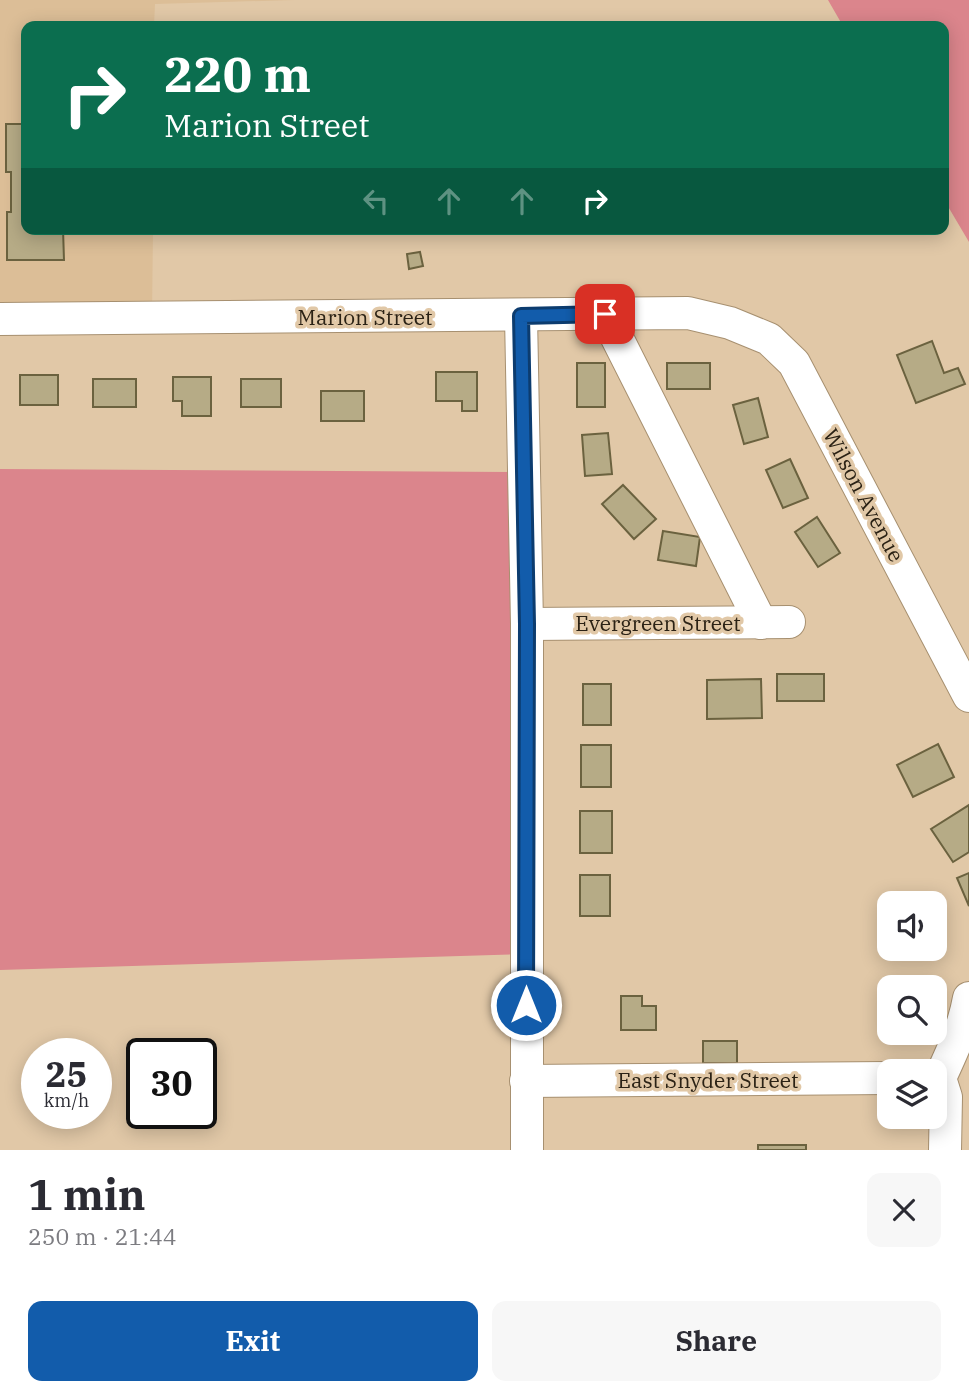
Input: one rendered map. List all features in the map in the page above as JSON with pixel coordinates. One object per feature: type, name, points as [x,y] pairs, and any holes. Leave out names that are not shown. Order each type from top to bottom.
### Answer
[{"type":"street","name":"Marion Street","points":[[0,319],[688,313],[730,323]]},
{"type":"street","name":"Evergreen Street","points":[[527,624],[775,622],[605,314]]},
{"type":"street","points":[[521,316],[527,624],[527,1150]]},
{"type":"street","name":"Wilson Avenue","points":[[730,323],[769,339],[794,363],[969,696]]},
{"type":"street","points":[[946,1059],[965,1020],[969,998]]},
{"type":"street","name":"East Snyder Street","points":[[526,1081],[877,1079]]},
{"type":"street","points":[[945,1129],[945,1150]]},
{"type":"shaded area","points":[[0,0],[294,0],[155,4],[154,21],[21,21],[21,235],[153,235],[152,318],[0,319]]},
{"type":"shaded area","points":[[828,0],[969,0],[969,242],[949,208],[949,21],[840,21]]},
{"type":"shaded area","points":[[0,469],[524,472],[526,954],[0,970]]},
{"type":"building","points":[[6,124],[21,124],[21,235],[63,235],[64,260],[7,260],[7,212],[11,212],[11,172],[6,172]]},
{"type":"building","points":[[420,252],[423,266],[409,269],[407,254]]},
{"type":"building","points":[[932,341],[944,373],[958,368],[965,384],[916,403],[897,355]]},
{"type":"building","points":[[577,363],[605,363],[605,407],[577,407]]},
{"type":"building","points":[[667,363],[710,363],[710,389],[667,389]]},
{"type":"building","points":[[436,372],[477,372],[477,411],[462,411],[462,401],[436,401]]},
{"type":"building","points":[[20,375],[58,375],[58,405],[20,405]]},
{"type":"building","points":[[173,377],[211,377],[211,416],[182,416],[182,401],[173,401]]},
{"type":"building","points":[[93,379],[136,379],[136,407],[93,407]]},
{"type":"building","points":[[241,379],[281,379],[281,407],[241,407]]},
{"type":"building","points":[[321,391],[364,391],[364,421],[321,421]]},
{"type":"building","points":[[758,398],[768,437],[744,444],[733,405]]},
{"type":"building","points":[[608,433],[612,474],[585,476],[582,435]]},
{"type":"building","points":[[790,459],[808,498],[783,508],[766,470]]},
{"type":"building","points":[[623,485],[656,519],[634,539],[602,504]]},
{"type":"building","points":[[817,517],[840,553],[818,567],[795,532]]},
{"type":"building","points":[[663,531],[700,537],[696,566],[658,560]]},
{"type":"building","points":[[777,674],[824,674],[824,701],[777,701]]},
{"type":"building","points":[[761,679],[762,718],[707,719],[707,680]]},
{"type":"building","points":[[583,684],[611,684],[611,725],[583,725]]},
{"type":"building","points":[[938,744],[954,777],[913,797],[897,765]]},
{"type":"building","points":[[581,745],[611,745],[611,787],[581,787]]},
{"type":"building","points":[[969,805],[969,852],[953,862],[931,829]]},
{"type":"building","points":[[580,811],[612,811],[612,853],[580,853]]},
{"type":"building","points":[[969,873],[969,906],[957,878]]},
{"type":"building","points":[[580,875],[610,875],[610,916],[580,916]]},
{"type":"building","points":[[621,996],[642,996],[642,1006],[656,1006],[656,1030],[621,1030]]},
{"type":"building","points":[[703,1041],[737,1041],[737,1063],[703,1063]]},
{"type":"building","points":[[758,1145],[806,1145],[806,1150],[758,1150]]},
{"type":"route","points":[[526,1005],[527,624],[521,316],[605,314]]}]
